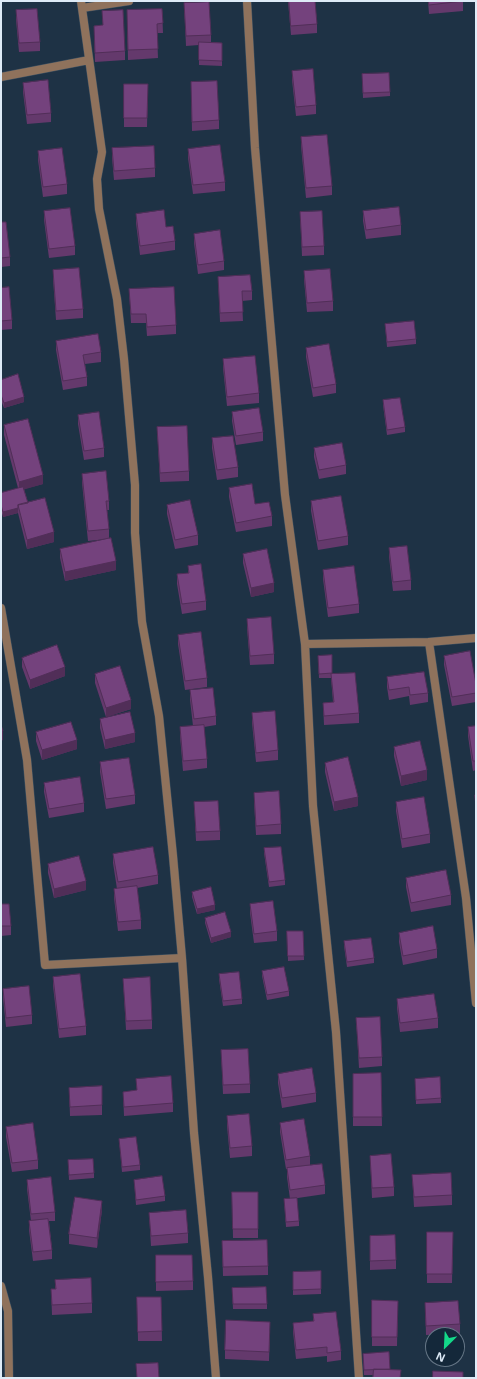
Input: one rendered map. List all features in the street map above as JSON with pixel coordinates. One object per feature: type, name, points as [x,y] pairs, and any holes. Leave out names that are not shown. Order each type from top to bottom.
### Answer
[{"type":"street","points":[[129,1],[82,5],[102,152],[97,179],[99,209],[118,299],[135,485],[134,533],[142,622],[159,716],[182,958],[194,1133],[216,1378]]},
{"type":"street","points":[[247,1],[254,148],[285,495],[304,644],[313,806],[336,1032],[358,1378]]},
{"type":"street","points":[[1,77],[89,60]]},
{"type":"street","points":[[1,608],[27,760],[44,965],[182,958]]},
{"type":"street","points":[[304,644],[429,642],[476,638]]},
{"type":"street","points":[[429,642],[466,898],[476,1003]]},
{"type":"street","points":[[1,1286],[8,1311],[9,1378]]},
{"type":"building","points":[[289,1],[315,1],[317,24],[291,26]]},
{"type":"building","points":[[429,1],[463,1],[429,5]]},
{"type":"building","points":[[209,2],[211,35],[186,36],[184,3]]},
{"type":"building","points":[[37,9],[40,42],[19,43],[16,10]]},
{"type":"building","points":[[162,9],[163,23],[157,24],[158,49],[128,50],[127,10]]},
{"type":"building","points":[[123,10],[125,51],[95,53],[94,26],[103,25],[102,11]]},
{"type":"building","points":[[199,42],[222,43],[222,61],[199,60]]},
{"type":"building","points":[[313,69],[316,105],[296,107],[292,71]]},
{"type":"building","points":[[389,73],[390,92],[363,93],[362,74]]},
{"type":"building","points":[[48,80],[51,113],[27,115],[23,83]]},
{"type":"building","points":[[217,81],[219,120],[192,122],[191,82]]},
{"type":"building","points":[[124,84],[148,84],[147,118],[124,118]]},
{"type":"building","points":[[327,135],[332,186],[306,188],[301,137]]},
{"type":"building","points":[[220,145],[225,182],[193,185],[188,149]]},
{"type":"building","points":[[154,146],[155,168],[114,171],[112,148]]},
{"type":"building","points":[[62,148],[67,184],[43,187],[38,151]]},
{"type":"building","points":[[399,207],[401,225],[366,230],[363,211]]},
{"type":"building","points":[[70,208],[75,246],[49,249],[44,211]]},
{"type":"building","points":[[164,210],[166,227],[173,226],[175,241],[140,246],[136,214]]},
{"type":"building","points":[[322,211],[324,246],[302,247],[300,212]]},
{"type":"building","points":[[1,222],[6,222],[10,257],[1,258]]},
{"type":"building","points":[[220,230],[224,261],[198,265],[194,234]]},
{"type":"building","points":[[79,268],[83,309],[56,311],[53,270]]},
{"type":"building","points":[[330,269],[333,301],[307,303],[304,271]]},
{"type":"building","points":[[250,275],[252,291],[242,291],[243,312],[220,313],[218,277]]},
{"type":"building","points":[[9,287],[12,320],[1,321],[1,288]]},
{"type":"building","points":[[174,287],[176,325],[147,327],[146,314],[131,314],[129,289]]},
{"type":"building","points":[[414,321],[416,339],[387,342],[385,324]]},
{"type":"building","points":[[98,334],[101,352],[83,355],[87,377],[63,381],[56,341]]},
{"type":"building","points":[[329,344],[336,384],[313,388],[306,348]]},
{"type":"building","points":[[255,356],[259,393],[227,397],[223,359]]},
{"type":"building","points":[[18,374],[24,397],[4,403],[1,395],[1,380]]},
{"type":"building","points":[[400,398],[405,427],[387,430],[383,400]]},
{"type":"building","points":[[259,408],[263,432],[236,436],[232,412]]},
{"type":"building","points":[[99,412],[104,448],[84,451],[78,415]]},
{"type":"building","points":[[28,419],[43,475],[19,482],[4,425]]},
{"type":"building","points":[[187,426],[189,471],[160,473],[157,427]]},
{"type":"building","points":[[233,436],[238,467],[217,470],[212,438]]},
{"type":"building","points":[[342,443],[346,465],[319,470],[314,448]]},
{"type":"building","points":[[106,471],[109,501],[106,501],[109,529],[88,531],[82,474]]},
{"type":"building","points":[[252,484],[255,504],[269,502],[272,516],[236,523],[229,488]]},
{"type":"building","points":[[23,487],[28,503],[18,505],[18,508],[3,512],[1,505],[1,493]]},
{"type":"building","points":[[341,496],[348,536],[318,541],[311,501]]},
{"type":"building","points":[[45,498],[54,532],[27,540],[18,505]]},
{"type":"building","points":[[190,500],[198,535],[175,540],[167,505]]},
{"type":"building","points":[[111,538],[116,561],[65,572],[60,549]]},
{"type":"building","points":[[407,546],[411,580],[393,582],[389,548]]},
{"type":"building","points":[[267,549],[274,583],[251,588],[243,554]]},
{"type":"building","points":[[201,564],[206,601],[182,604],[177,574],[189,573],[188,566]]},
{"type":"building","points":[[354,566],[359,604],[328,608],[323,570]]},
{"type":"building","points":[[271,617],[274,654],[250,656],[247,619]]},
{"type":"building","points":[[201,632],[207,678],[185,681],[178,635]]},
{"type":"building","points":[[57,645],[65,667],[30,680],[22,658]]},
{"type":"building","points":[[470,651],[476,684],[476,693],[452,697],[444,656]]},
{"type":"building","points":[[332,655],[332,673],[319,674],[318,656]]},
{"type":"building","points":[[120,666],[131,700],[106,708],[95,674]]},
{"type":"building","points":[[424,672],[428,693],[410,695],[409,687],[389,690],[387,677]]},
{"type":"building","points":[[355,673],[359,713],[324,716],[323,703],[334,702],[331,674]]},
{"type":"building","points":[[213,688],[216,716],[194,719],[190,690]]},
{"type":"building","points":[[275,711],[278,750],[256,753],[252,713]]},
{"type":"building","points":[[130,712],[135,733],[105,740],[100,719]]},
{"type":"building","points":[[71,722],[77,740],[42,750],[36,732]]},
{"type":"building","points":[[204,725],[207,759],[183,761],[180,727]]},
{"type":"building","points":[[476,726],[476,761],[473,761],[468,727]]},
{"type":"building","points":[[420,741],[427,770],[401,776],[394,747]]},
{"type":"building","points":[[348,757],[358,797],[334,802],[325,763]]},
{"type":"building","points":[[129,758],[135,795],[106,799],[100,762]]},
{"type":"building","points":[[80,777],[84,803],[49,809],[44,783]]},
{"type":"building","points":[[279,791],[281,824],[256,826],[254,793]]},
{"type":"building","points":[[424,797],[430,834],[402,839],[396,802]]},
{"type":"building","points":[[218,801],[220,831],[196,832],[194,802]]},
{"type":"building","points":[[153,847],[158,875],[118,882],[113,854]]},
{"type":"building","points":[[281,847],[285,880],[269,882],[264,848]]},
{"type":"building","points":[[79,856],[86,881],[54,889],[48,864]]},
{"type":"building","points":[[446,870],[451,895],[411,903],[406,878]]},
{"type":"building","points":[[137,886],[141,920],[118,922],[114,889]]},
{"type":"building","points":[[211,887],[215,905],[197,909],[192,892]]},
{"type":"building","points":[[273,901],[277,931],[254,934],[250,904]]},
{"type":"building","points":[[1,904],[9,904],[11,926],[1,926]]},
{"type":"building","points":[[225,912],[231,932],[211,938],[205,918]]},
{"type":"building","points":[[433,926],[437,949],[403,956],[399,933]]},
{"type":"building","points":[[287,931],[303,931],[304,956],[288,956]]},
{"type":"building","points":[[371,938],[374,958],[347,962],[344,941]]},
{"type":"building","points":[[284,967],[289,991],[267,995],[262,971]]},
{"type":"building","points":[[239,972],[242,999],[223,1001],[219,974]]},
{"type":"building","points":[[80,974],[86,1026],[59,1029],[53,977]]},
{"type":"building","points":[[150,977],[152,1020],[126,1021],[123,979]]},
{"type":"building","points":[[29,986],[32,1015],[6,1018],[3,989]]},
{"type":"building","points":[[434,994],[438,1018],[400,1023],[397,999]]},
{"type":"building","points":[[380,1017],[382,1057],[359,1058],[356,1018]]},
{"type":"building","points":[[248,1049],[250,1084],[223,1085],[221,1050]]},
{"type":"building","points":[[312,1068],[316,1093],[282,1098],[278,1074]]},
{"type":"building","points":[[381,1073],[382,1117],[353,1117],[353,1074]]},
{"type":"building","points":[[171,1076],[173,1103],[124,1107],[123,1092],[137,1090],[136,1079]]},
{"type":"building","points":[[440,1077],[441,1098],[416,1100],[415,1079]]},
{"type":"building","points":[[102,1086],[102,1105],[70,1107],[69,1088]]},
{"type":"building","points":[[249,1114],[252,1146],[230,1148],[227,1116]]},
{"type":"building","points":[[304,1119],[310,1156],[286,1160],[280,1123]]},
{"type":"building","points":[[33,1123],[38,1160],[12,1163],[6,1127]]},
{"type":"building","points":[[136,1137],[140,1165],[122,1167],[119,1139]]},
{"type":"building","points":[[391,1154],[394,1187],[372,1188],[370,1156]]},
{"type":"building","points":[[93,1159],[94,1173],[69,1175],[68,1160]]},
{"type":"building","points":[[322,1164],[325,1185],[290,1190],[287,1168]]},
{"type":"building","points":[[451,1173],[452,1195],[414,1197],[412,1175]]},
{"type":"building","points":[[162,1176],[165,1196],[136,1200],[134,1180]]},
{"type":"building","points":[[51,1177],[55,1212],[31,1214],[27,1180]]},
{"type":"building","points":[[232,1192],[258,1192],[258,1229],[233,1229]]},
{"type":"building","points":[[75,1197],[102,1201],[97,1238],[69,1234]]},
{"type":"building","points":[[297,1198],[299,1221],[286,1222],[284,1199]]},
{"type":"building","points":[[186,1210],[188,1233],[151,1236],[149,1213]]},
{"type":"building","points":[[48,1219],[52,1250],[33,1252],[29,1221]]},
{"type":"building","points":[[427,1232],[453,1232],[452,1274],[427,1274]]},
{"type":"building","points":[[395,1235],[396,1260],[370,1261],[370,1236]]},
{"type":"building","points":[[267,1240],[268,1266],[223,1267],[222,1241]]},
{"type":"building","points":[[156,1255],[192,1255],[193,1281],[156,1282]]},
{"type":"building","points":[[321,1271],[321,1289],[293,1290],[293,1272]]},
{"type":"building","points":[[91,1278],[92,1303],[52,1305],[51,1289],[56,1289],[55,1280]]},
{"type":"building","points":[[266,1287],[267,1304],[233,1304],[232,1288]]},
{"type":"building","points":[[137,1297],[161,1297],[162,1331],[138,1332]]},
{"type":"building","points":[[372,1300],[398,1301],[397,1337],[372,1337]]},
{"type":"building","points":[[458,1301],[460,1324],[426,1326],[425,1303]]},
{"type":"building","points":[[336,1312],[341,1351],[327,1353],[327,1347],[296,1350],[293,1323],[314,1321],[313,1314]]},
{"type":"building","points":[[226,1320],[270,1322],[269,1352],[225,1350]]},
{"type":"building","points":[[389,1352],[390,1369],[364,1370],[363,1354]]},
{"type":"building","points":[[158,1363],[159,1378],[137,1378],[136,1364]]},
{"type":"building","points":[[374,1369],[401,1370],[400,1378],[373,1378]]},
{"type":"building","points":[[433,1371],[463,1372],[463,1378],[433,1378]]}]
